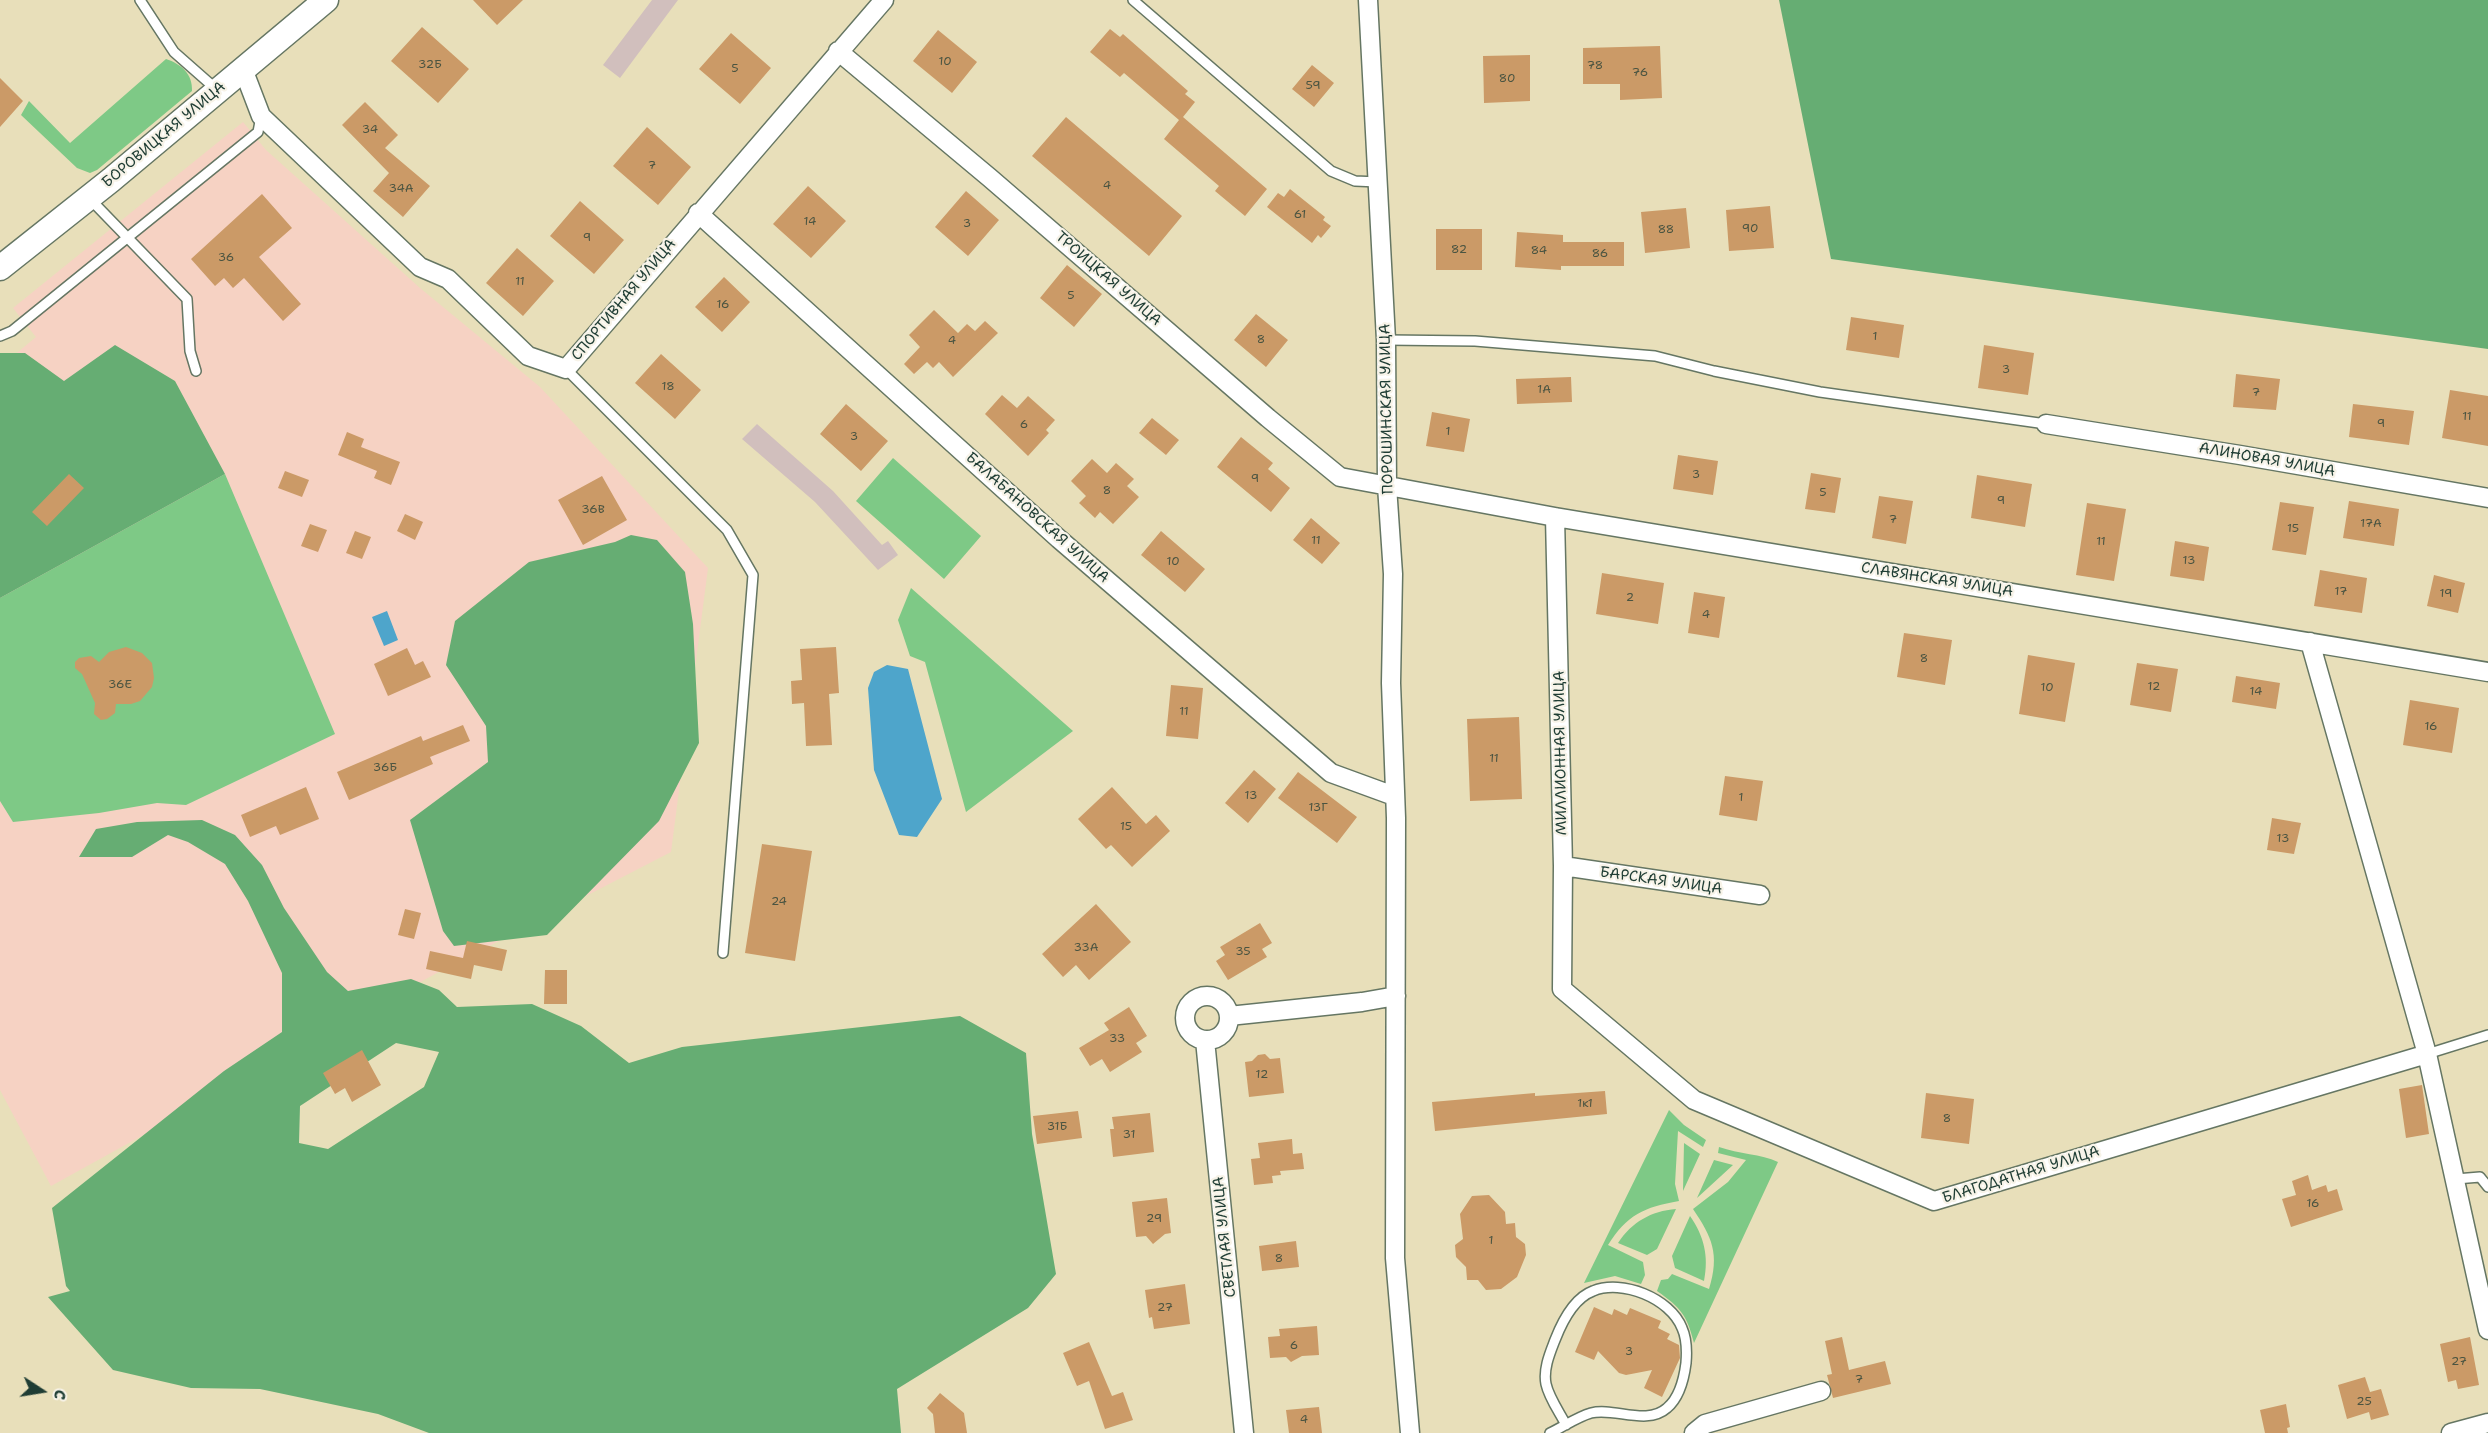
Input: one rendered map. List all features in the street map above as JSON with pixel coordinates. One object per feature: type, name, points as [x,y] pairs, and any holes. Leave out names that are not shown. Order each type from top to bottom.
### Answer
[{"type":"street","name":"БОРОВИЦКАЯ УЛИЦА","points":[[0,268],[326,0]]},
{"type":"street","name":"СПОРТИВНАЯ УЛИЦА","points":[[243,69],[261,116],[420,267],[448,279],[528,356],[566,369],[698,213],[884,0]]},
{"type":"street","name":"ПОРОШИНСКАЯ УЛИЦА","points":[[1368,0],[1386,340],[1388,486],[1393,574],[1391,683],[1396,818],[1395,1258],[1410,1433]]},
{"type":"street","name":"ТРОИЦКАЯ УЛИЦА","points":[[838,51],[1340,477],[1388,486]]},
{"type":"street","name":"БАЛАБАНОВСКАЯ УЛИЦА","points":[[698,213],[1059,539],[1331,773],[1394,795]]},
{"type":"street","name":"АЛИНОВАЯ УЛИЦА","points":[[2046,424],[2488,498]]},
{"type":"street","name":"СЛАВЯНСКАЯ УЛИЦА","points":[[1388,486],[1556,517],[2488,672]]},
{"type":"street","name":"МИЛЛИОННАЯ УЛИЦА","points":[[1556,517],[1563,866],[1562,989]]},
{"type":"street","points":[[2310,642],[2427,1054],[2488,1330]]},
{"type":"street","name":"БАРСКАЯ УЛИЦА","points":[[1563,866],[1760,895]]},
{"type":"street","name":"БЛАГОДАТНАЯ УЛИЦА","points":[[1562,989],[1695,1100],[1934,1201],[2427,1054]]},
{"type":"street","points":[[1211,996],[1222,1002],[1229,1016],[1224,1032],[1214,1039],[1206,1040],[1198,1038],[1188,1029],[1185,1015],[1191,1002],[1198,998],[1211,996]]},
{"type":"street","points":[[1229,1016],[1362,1002],[1396,996]]},
{"type":"street","name":"СВЕТЛАЯ УЛИЦА","points":[[1206,1040],[1244,1433]]},
{"type":"street","points":[[1694,1433],[1706,1424],[1821,1391]]},
{"type":"street","points":[[2451,1433],[2488,1423]]},
{"type":"lane","points":[[140,0],[174,52],[218,91]]},
{"type":"lane","points":[[1132,0],[1331,171],[1355,181],[1378,182]]},
{"type":"lane","points":[[0,336],[12,332],[258,132],[261,116]]},
{"type":"lane","points":[[89,197],[187,299],[190,351],[196,371]]},
{"type":"lane","points":[[1386,340],[1476,341],[1655,356],[1714,371],[1820,392],[2046,424]]},
{"type":"lane","points":[[566,369],[727,530],[753,575],[723,953]]},
{"type":"lane","name":"БЛАГОДАТНАЯ УЛИЦА","points":[[2427,1054],[2488,1035]]},
{"type":"lane","points":[[2456,1179],[2480,1177],[2488,1187]]},
{"type":"lane","points":[[1550,1433],[1566,1425],[1592,1412],[1652,1415],[1666,1409],[1679,1393],[1688,1349],[1682,1326],[1662,1303],[1625,1288],[1607,1287],[1592,1291],[1566,1315],[1547,1362],[1546,1384],[1566,1425]]},
{"type":"shaded area","points":[[652,0],[678,0],[620,78],[603,65]]},
{"type":"shaded area","points":[[243,122],[266,150],[420,288],[540,387],[708,568],[671,852],[435,974],[51,1186],[0,1090],[0,367],[36,337],[13,308]]},
{"type":"shaded area","points":[[757,424],[833,491],[882,545],[888,541],[898,555],[878,570],[815,502],[742,439]]},
{"type":"green space","points":[[1779,0],[2488,0],[2488,349],[1831,259]]},
{"type":"green space","points":[[166,59],[185,71],[192,85],[192,91],[97,170],[90,173],[77,168],[21,115],[29,101],[70,143]]},
{"type":"green space","points":[[115,345],[175,381],[225,474],[0,598],[0,353],[25,353],[64,381]]},
{"type":"green space","points":[[893,458],[981,536],[944,579],[856,501]]},
{"type":"green space","points":[[225,474],[335,734],[186,805],[157,803],[99,813],[13,822],[0,801],[0,598]]},
{"type":"green space","points":[[631,535],[657,540],[685,572],[693,624],[699,743],[659,821],[547,935],[454,946],[443,931],[410,820],[488,762],[486,726],[446,665],[455,621],[529,562],[615,542]]},
{"type":"green space","points":[[911,588],[1073,731],[966,812],[925,662],[910,656],[898,620]]},
{"type":"green space","points":[[202,820],[235,835],[262,865],[284,908],[327,972],[348,991],[411,979],[439,990],[457,1007],[532,1004],[581,1026],[629,1063],[682,1047],[960,1016],[1026,1053],[1032,1134],[1056,1274],[1028,1308],[897,1389],[901,1433],[429,1433],[378,1414],[260,1389],[191,1388],[113,1370],[48,1297],[70,1291],[66,1286],[52,1208],[224,1071],[282,1032],[282,973],[248,901],[225,864],[188,842],[168,835],[132,857],[79,857],[96,829],[137,822]],"holes":[[[396,1043],[439,1052],[424,1087],[328,1149],[299,1143],[300,1106]]]},
{"type":"green space","points":[[1669,1110],[1684,1125],[1706,1140],[1703,1147],[1678,1131],[1675,1184],[1679,1201],[1656,1206],[1637,1214],[1622,1226],[1608,1245],[1643,1262],[1645,1275],[1641,1284],[1615,1276],[1584,1283]]},
{"type":"green space","points":[[1684,1143],[1700,1154],[1683,1191]]},
{"type":"green space","points":[[1719,1147],[1778,1162],[1694,1343],[1689,1325],[1682,1313],[1657,1291],[1661,1280],[1668,1279],[1672,1274],[1709,1289],[1714,1266],[1712,1246],[1705,1228],[1693,1209],[1728,1182],[1746,1160],[1718,1153]]},
{"type":"green space","points":[[1714,1160],[1733,1165],[1697,1198]]},
{"type":"green space","points":[[1676,1209],[1657,1249],[1647,1255],[1618,1243],[1629,1229],[1643,1219],[1658,1212]]},
{"type":"green space","points":[[1690,1216],[1699,1231],[1704,1247],[1706,1263],[1704,1281],[1675,1268],[1672,1256]]},
{"type":"water","points":[[387,611],[398,640],[384,646],[372,617]]},
{"type":"water","points":[[887,665],[908,669],[942,799],[917,837],[899,835],[874,770],[868,688],[874,672]]},
{"type":"building","points":[[473,0],[523,0],[497,25]]},
{"type":"building","points":[[422,27],[469,69],[438,103],[391,61]]},
{"type":"building","points":[[1110,29],[1120,37],[1123,34],[1188,91],[1185,94],[1195,102],[1183,117],[1267,189],[1245,216],[1215,191],[1219,186],[1164,139],[1179,120],[1124,73],[1120,77],[1090,52]]},
{"type":"building","points":[[938,30],[977,62],[952,93],[913,61]]},
{"type":"building","points":[[731,33],[771,68],[740,104],[699,69]]},
{"type":"building","points":[[1660,46],[1662,98],[1620,100],[1620,84],[1583,84],[1583,48]]},
{"type":"building","points":[[1530,55],[1530,101],[1484,103],[1483,56]]},
{"type":"building","points":[[1312,65],[1334,83],[1314,107],[1292,89]]},
{"type":"building","points":[[0,78],[23,101],[0,127]]},
{"type":"building","points":[[365,102],[398,135],[385,148],[430,186],[403,217],[373,191],[389,173],[342,125]]},
{"type":"building","points":[[1066,117],[1182,216],[1149,256],[1032,156]]},
{"type":"building","points":[[647,127],[691,167],[658,205],[613,166]]},
{"type":"building","points":[[808,186],[846,221],[811,258],[773,224]]},
{"type":"building","points":[[1290,189],[1325,217],[1323,220],[1331,226],[1321,238],[1318,235],[1312,243],[1267,207],[1278,193],[1284,197]]},
{"type":"building","points":[[966,191],[999,220],[968,256],[935,227]]},
{"type":"building","points":[[262,194],[292,228],[259,257],[301,304],[283,321],[244,278],[233,288],[224,278],[215,286],[191,259]]},
{"type":"building","points":[[580,201],[624,240],[594,274],[550,236]]},
{"type":"building","points":[[1770,206],[1774,248],[1729,251],[1726,210]]},
{"type":"building","points":[[1686,208],[1690,248],[1645,253],[1641,212]]},
{"type":"building","points":[[1436,229],[1482,229],[1482,270],[1436,270]]},
{"type":"building","points":[[1517,232],[1563,235],[1563,242],[1624,242],[1624,266],[1561,266],[1561,270],[1515,267]]},
{"type":"building","points":[[517,248],[554,281],[523,316],[486,283]]},
{"type":"building","points":[[1067,265],[1102,294],[1074,327],[1040,298]]},
{"type":"building","points":[[724,277],[750,302],[722,332],[695,307]]},
{"type":"building","points":[[934,310],[958,333],[967,324],[975,331],[985,321],[998,333],[953,377],[939,362],[933,368],[927,362],[914,374],[904,364],[920,347],[909,335]]},
{"type":"building","points":[[1256,314],[1288,340],[1266,367],[1234,340]]},
{"type":"building","points":[[1851,317],[1904,325],[1899,358],[1846,350]]},
{"type":"building","points":[[1984,345],[2034,353],[2028,395],[1978,388]]},
{"type":"building","points":[[661,354],[701,390],[675,419],[635,383]]},
{"type":"building","points":[[2236,374],[2280,379],[2276,410],[2233,407]]},
{"type":"building","points":[[1571,377],[1572,402],[1517,404],[1516,379]]},
{"type":"building","points":[[2450,390],[2488,396],[2488,446],[2442,438]]},
{"type":"building","points":[[1002,395],[1017,408],[1028,396],[1055,420],[1046,430],[1049,433],[1028,456],[985,414]]},
{"type":"building","points":[[846,404],[888,441],[861,471],[820,434]]},
{"type":"building","points":[[2353,404],[2414,411],[2409,445],[2349,437]]},
{"type":"building","points":[[1432,412],[1470,419],[1464,452],[1426,446]]},
{"type":"building","points":[[1152,418],[1179,440],[1166,455],[1139,433]]},
{"type":"building","points":[[347,432],[364,439],[361,447],[400,462],[391,485],[374,478],[377,471],[338,455]]},
{"type":"building","points":[[1241,437],[1273,463],[1268,469],[1290,488],[1271,512],[1217,467]]},
{"type":"building","points":[[1678,455],[1718,461],[1713,495],[1673,489]]},
{"type":"building","points":[[1092,459],[1107,473],[1116,463],[1134,479],[1127,486],[1139,497],[1113,524],[1100,512],[1095,518],[1079,503],[1086,496],[1071,481]]},
{"type":"building","points":[[285,471],[309,480],[302,497],[278,488]]},
{"type":"building","points":[[1811,473],[1841,478],[1835,513],[1805,509]]},
{"type":"building","points":[[69,474],[84,488],[47,526],[32,512]]},
{"type":"building","points":[[1977,475],[2032,484],[2025,527],[1971,518]]},
{"type":"building","points":[[602,476],[627,520],[583,545],[558,500]]},
{"type":"building","points":[[1879,496],[1913,501],[1906,544],[1872,538]]},
{"type":"building","points":[[2349,501],[2399,509],[2394,546],[2343,538]]},
{"type":"building","points":[[2280,502],[2314,507],[2306,555],[2272,550]]},
{"type":"building","points":[[2087,503],[2126,509],[2114,581],[2076,575]]},
{"type":"building","points":[[405,514],[423,522],[415,540],[397,531]]},
{"type":"building","points":[[1311,518],[1340,543],[1322,564],[1293,540]]},
{"type":"building","points":[[310,524],[327,530],[318,552],[301,546]]},
{"type":"building","points":[[355,531],[371,537],[362,559],[346,553]]},
{"type":"building","points":[[1161,531],[1205,569],[1185,592],[1141,555]]},
{"type":"building","points":[[2175,541],[2209,547],[2204,581],[2170,576]]},
{"type":"building","points":[[2320,570],[2367,578],[2362,613],[2314,606]]},
{"type":"building","points":[[1602,573],[1664,583],[1658,624],[1596,614]]},
{"type":"building","points":[[2434,575],[2465,583],[2458,613],[2427,606]]},
{"type":"building","points":[[1694,592],[1725,597],[1719,638],[1688,633]]},
{"type":"building","points":[[1904,633],[1952,640],[1945,685],[1897,677]]},
{"type":"building","points":[[126,647],[142,653],[152,663],[154,678],[152,687],[140,701],[131,704],[116,704],[115,713],[101,720],[94,714],[95,703],[82,674],[75,668],[75,662],[79,658],[91,656],[99,662],[109,652]]},
{"type":"building","points":[[836,647],[839,693],[829,694],[832,745],[806,746],[804,703],[792,704],[791,681],[802,680],[800,649]]},
{"type":"building","points":[[407,648],[415,665],[423,661],[431,677],[388,696],[374,664]]},
{"type":"building","points":[[2028,655],[2075,663],[2065,722],[2019,714]]},
{"type":"building","points":[[2137,663],[2178,669],[2171,712],[2130,705]]},
{"type":"building","points":[[2236,676],[2280,683],[2276,709],[2232,702]]},
{"type":"building","points":[[1171,685],[1203,688],[1198,739],[1166,736]]},
{"type":"building","points":[[2410,700],[2459,708],[2452,753],[2403,745]]},
{"type":"building","points":[[1519,717],[1522,799],[1470,801],[1467,719]]},
{"type":"building","points":[[463,725],[470,741],[430,757],[433,764],[349,800],[337,772],[421,736],[423,741]]},
{"type":"building","points":[[1254,770],[1276,789],[1248,823],[1225,803]]},
{"type":"building","points":[[1298,772],[1357,817],[1337,843],[1278,798]]},
{"type":"building","points":[[1725,776],[1763,781],[1757,821],[1719,815]]},
{"type":"building","points":[[306,787],[319,819],[280,835],[276,826],[250,837],[241,815]]},
{"type":"building","points":[[1112,787],[1146,824],[1156,815],[1170,831],[1132,867],[1111,845],[1106,849],[1078,819]]},
{"type":"building","points":[[2272,818],[2301,823],[2294,854],[2267,850]]},
{"type":"building","points":[[762,844],[812,851],[795,961],[745,953]]},
{"type":"building","points":[[1096,904],[1131,942],[1089,980],[1076,965],[1063,977],[1042,954]]},
{"type":"building","points":[[405,909],[421,913],[414,939],[398,935]]},
{"type":"building","points":[[1260,923],[1272,943],[1262,949],[1267,957],[1228,980],[1216,961],[1225,955],[1220,947]]},
{"type":"building","points":[[467,941],[507,950],[502,971],[474,965],[471,979],[426,969],[430,951],[463,958]]},
{"type":"building","points":[[545,970],[567,970],[567,1004],[544,1004]]},
{"type":"building","points":[[1129,1007],[1147,1036],[1136,1043],[1142,1052],[1110,1072],[1102,1059],[1090,1066],[1079,1048],[1109,1030],[1104,1023]]},
{"type":"building","points":[[362,1050],[381,1085],[352,1102],[345,1088],[335,1094],[323,1073]]},
{"type":"building","points":[[1265,1054],[1270,1059],[1280,1058],[1284,1093],[1249,1097],[1245,1062]]},
{"type":"building","points":[[2422,1085],[2429,1134],[2406,1138],[2399,1089]]},
{"type":"building","points":[[1605,1091],[1607,1114],[1435,1131],[1432,1102],[1535,1093],[1535,1096]]},
{"type":"building","points":[[1926,1093],[1974,1099],[1969,1144],[1921,1138]]},
{"type":"building","points":[[1078,1111],[1082,1138],[1037,1144],[1033,1116]]},
{"type":"building","points":[[1150,1113],[1154,1152],[1113,1157],[1110,1129],[1114,1129],[1112,1117]]},
{"type":"building","points":[[1292,1139],[1293,1154],[1302,1153],[1304,1169],[1280,1171],[1281,1175],[1272,1176],[1273,1183],[1254,1185],[1251,1159],[1260,1158],[1258,1143]]},
{"type":"building","points":[[2308,1175],[2312,1190],[2326,1185],[2328,1192],[2337,1189],[2343,1210],[2291,1227],[2282,1199],[2296,1195],[2292,1181]]},
{"type":"building","points":[[1489,1195],[1505,1212],[1506,1224],[1515,1223],[1516,1237],[1525,1244],[1526,1255],[1517,1277],[1501,1289],[1486,1290],[1478,1280],[1467,1280],[1466,1267],[1456,1257],[1455,1245],[1463,1239],[1460,1214],[1472,1196]]},
{"type":"building","points":[[1167,1198],[1171,1233],[1165,1234],[1153,1244],[1146,1236],[1136,1237],[1132,1202]]},
{"type":"building","points":[[1296,1241],[1299,1267],[1262,1271],[1259,1246]]},
{"type":"building","points":[[1185,1284],[1190,1324],[1154,1329],[1152,1317],[1149,1318],[1145,1290]]},
{"type":"building","points":[[1594,1307],[1612,1315],[1614,1309],[1627,1315],[1630,1308],[1661,1321],[1658,1328],[1670,1334],[1667,1339],[1679,1345],[1680,1358],[1662,1397],[1644,1388],[1652,1370],[1626,1375],[1619,1373],[1598,1351],[1594,1360],[1575,1352]]},
{"type":"building","points":[[1317,1326],[1319,1355],[1302,1356],[1291,1362],[1286,1357],[1270,1358],[1268,1337],[1280,1336],[1279,1329]]},
{"type":"building","points":[[1842,1337],[1849,1370],[1885,1361],[1891,1384],[1833,1398],[1827,1375],[1832,1374],[1825,1341]]},
{"type":"building","points":[[2470,1337],[2479,1385],[2458,1389],[2456,1380],[2448,1382],[2440,1344]]},
{"type":"building","points":[[1089,1342],[1112,1396],[1123,1392],[1133,1420],[1105,1429],[1089,1381],[1077,1386],[1063,1353]]},
{"type":"building","points":[[2365,1377],[2370,1392],[2381,1389],[2389,1415],[2371,1420],[2369,1412],[2347,1419],[2338,1385]]},
{"type":"building","points":[[940,1393],[964,1413],[967,1433],[935,1433],[933,1414],[927,1408]]},
{"type":"building","points":[[2286,1404],[2290,1427],[2287,1428],[2288,1433],[2265,1433],[2260,1410]]},
{"type":"building","points":[[1319,1407],[1322,1433],[1289,1433],[1286,1410]]}]
